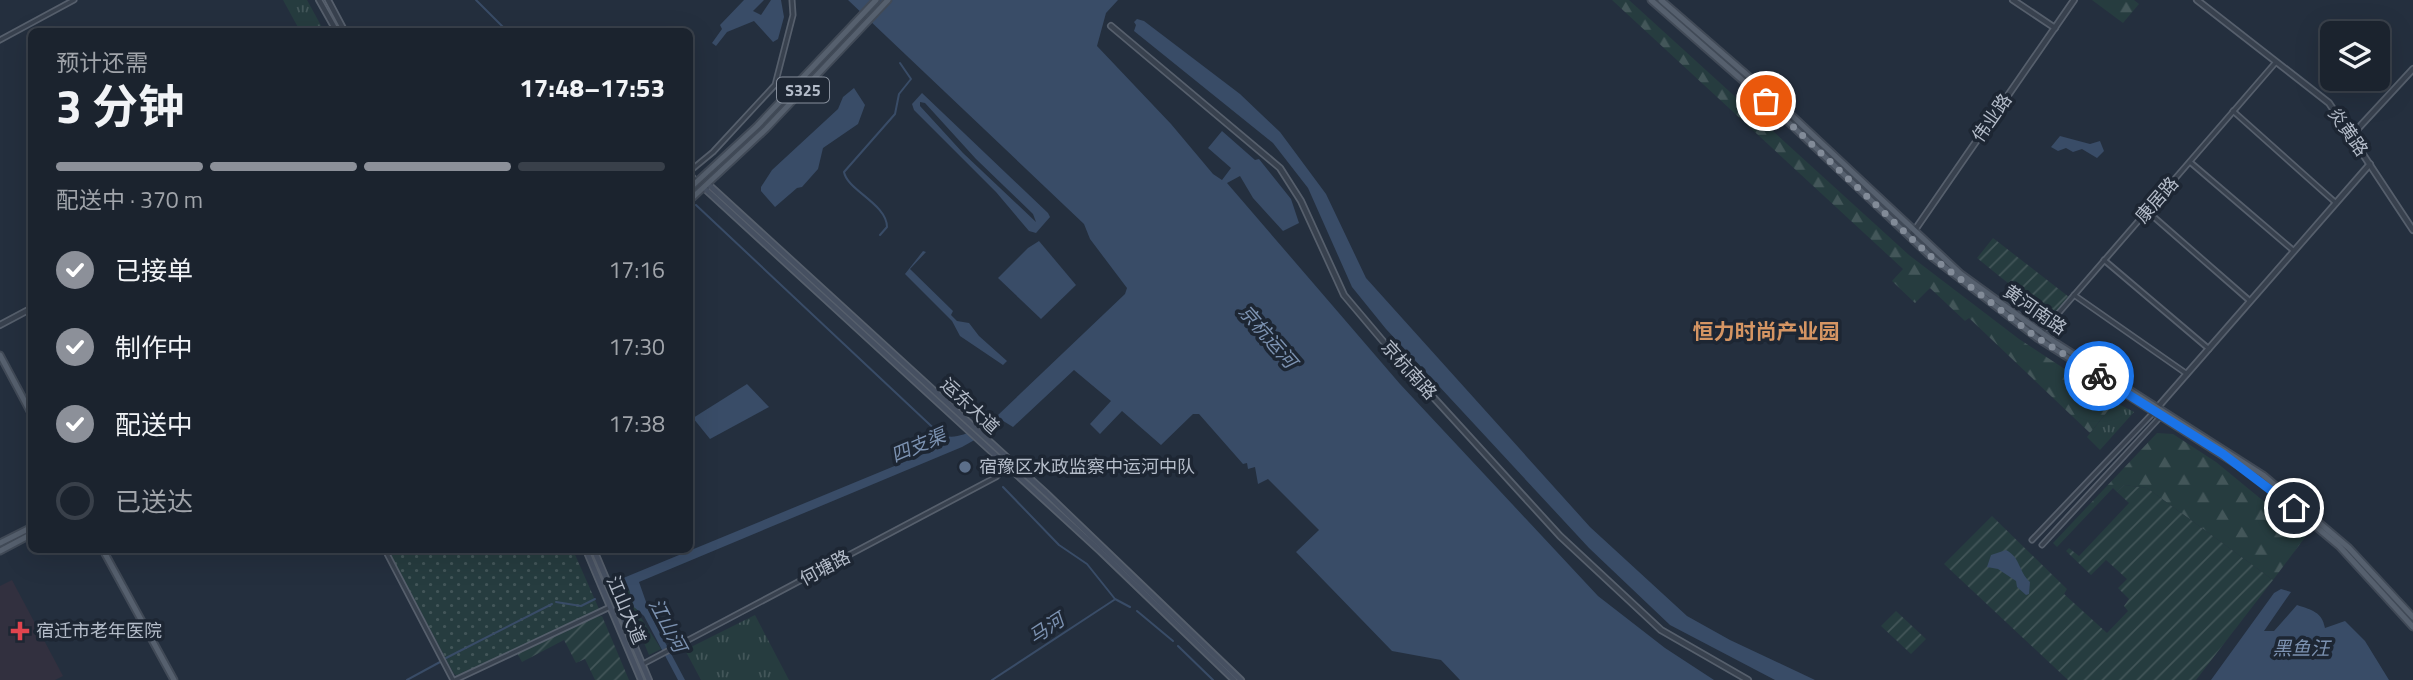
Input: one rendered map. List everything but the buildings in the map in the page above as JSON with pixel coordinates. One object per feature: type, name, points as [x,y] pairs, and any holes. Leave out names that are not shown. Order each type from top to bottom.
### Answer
[{"type":"main road","name":"S325","points":[[693,185],[757,126],[876,0]]},
{"type":"main road","name":"S325","points":[[693,197],[766,130],[888,0]]},
{"type":"main road","name":"黄河南路","points":[[1651,0],[1912,234]]},
{"type":"main road","name":"黄河南路","points":[[1661,0],[1769,94],[1958,278],[2039,335],[2157,408],[2258,478],[2351,558],[2413,627]]},
{"type":"main road","name":"运东大道","points":[[706,186],[1241,680]]},
{"type":"main road","points":[[0,355],[28,408]]},
{"type":"main road","name":"黄河南路","points":[[2164,413],[2263,475],[2312,514],[2350,548],[2413,617]]},
{"type":"main road","name":"运东大道","points":[[1009,464],[1234,680]]},
{"type":"main road","points":[[0,543],[28,529]]},
{"type":"main road","points":[[0,551],[28,536]]},
{"type":"main road","points":[[105,553],[174,680]]},
{"type":"main road","name":"江山大道","points":[[587,553],[641,680]]},
{"type":"main road","name":"江山大道","points":[[595,553],[649,680]]},
{"type":"street","points":[[0,40],[74,0]]},
{"type":"street","points":[[320,0],[335,28]]},
{"type":"street","points":[[328,0],[343,28]]},
{"type":"street","points":[[693,170],[775,85],[793,15],[792,0]]},
{"type":"street","points":[[2013,0],[2055,29]]},
{"type":"street","name":"伟业路","points":[[1912,234],[2074,0]]},
{"type":"street","name":"炎黄路","points":[[2197,0],[2329,103],[2413,230]]},
{"type":"street","name":"京杭南路","points":[[1111,26],[1280,168],[1301,201],[1339,286],[1349,302],[1560,536],[1661,630],[1748,680]]},
{"type":"street","name":"康居路","points":[[2039,335],[2276,62]]},
{"type":"street","points":[[2352,135],[2413,69]]},
{"type":"street","points":[[2234,111],[2336,203]]},
{"type":"street","points":[[2190,162],[2294,251]]},
{"type":"street","points":[[2032,540],[2157,408],[2370,164]]},
{"type":"street","points":[[693,177],[697,182]]},
{"type":"street","points":[[2147,211],[2250,301]]},
{"type":"street","points":[[2104,260],[2208,349]]},
{"type":"street","points":[[2074,295],[2187,374]]},
{"type":"street","points":[[0,325],[28,310]]},
{"type":"street","points":[[2042,545],[2164,413]]},
{"type":"street","name":"何塘路","points":[[635,668],[996,477],[1009,464]]},
{"type":"street","points":[[387,553],[454,680],[610,607]]},
{"type":"shaded area","name":"宿迁市老年医院","points":[[12,580],[63,676],[55,680],[0,680],[0,586]]},
{"type":"green space","points":[[283,0],[307,0],[322,28],[298,28]]},
{"type":"green space","points":[[1612,0],[1629,0],[1909,255],[2019,339],[2115,402],[2090,433],[1969,318],[1965,321],[1930,288],[1915,303],[1892,281],[1903,269]]},
{"type":"green space","points":[[2092,0],[2134,0],[2139,4],[2123,23]]},
{"type":"green space","points":[[1993,238],[2069,297],[2051,318],[1977,258]]},
{"type":"green space","points":[[2115,402],[2134,412],[2100,450],[2087,437]]},
{"type":"green space","points":[[2157,433],[2173,434],[2216,462],[2306,536],[2273,580],[2147,488],[2124,485],[2117,492],[2113,488],[2057,547],[2053,543]]},
{"type":"green space","points":[[2124,485],[2147,488],[2273,580],[2196,680],[2068,680],[1944,564],[1992,516],[2067,589],[2064,594],[2107,633],[2128,611],[2124,606],[2129,599],[2118,588],[2127,579],[2106,560],[2091,575],[2066,551],[2069,548],[2079,556],[2129,503],[2117,492]]},
{"type":"green space","points":[[390,553],[574,553],[599,609],[458,676],[454,674]]},
{"type":"green space","points":[[629,589],[638,612],[661,649],[649,655],[622,590]]},
{"type":"green space","points":[[1896,611],[1926,639],[1911,654],[1881,626]]},
{"type":"green space","points":[[755,615],[789,680],[701,680],[685,650]]},
{"type":"green space","points":[[602,616],[629,680],[595,680],[585,659],[576,663],[564,640],[522,662],[516,651],[591,617]]},
{"type":"water","points":[[744,0],[764,0],[753,11],[761,15],[771,0],[781,0],[784,17],[778,39],[773,42],[754,21],[727,32],[716,46],[712,43],[722,29],[720,25]]},
{"type":"water","name":"京杭运河","points":[[848,0],[1118,0],[1106,13],[1097,46],[1171,124],[1213,174],[1222,180],[1231,168],[1208,148],[1222,131],[1255,160],[1259,159],[1291,199],[1299,223],[1283,231],[1253,198],[1240,176],[1227,183],[1400,384],[1598,596],[1665,648],[1714,680],[1460,680],[1441,660],[1392,651],[1296,552],[1319,530],[1268,479],[1258,484],[1255,467],[1248,469],[1247,463],[1243,464],[1199,414],[1193,414],[1161,445],[1122,411],[1100,434],[1090,424],[1111,401],[1074,370],[1013,427],[1000,419],[990,424],[987,433],[962,447],[639,582],[651,616],[685,680],[678,680],[644,616],[634,607],[629,589],[619,591],[616,581],[684,553],[693,553],[693,549],[943,446],[946,436],[959,436],[998,415],[1125,294],[1127,288],[1090,239],[1084,224]]},
{"type":"water","points":[[1137,19],[1144,21],[1240,94],[1280,132],[1326,194],[1366,278],[1590,527],[1687,616],[1730,640],[1815,680],[1775,680],[1670,625],[1589,548],[1386,329],[1352,287],[1308,188],[1273,143],[1134,31],[1134,22]]},
{"type":"water","points":[[854,88],[865,105],[858,124],[823,148],[818,169],[802,187],[797,188],[775,207],[761,191],[772,170],[838,109],[843,97]]},
{"type":"water","points":[[922,93],[1048,213],[1050,217],[1036,233],[1029,231],[996,192],[914,110],[912,104]],"holes":[[[920,102],[925,103],[976,159],[1033,214],[1036,222],[963,153],[920,106]]]},
{"type":"water","points":[[2060,136],[2090,144],[2100,141],[2104,151],[2097,158],[2082,149],[2073,152],[2066,148],[2058,151],[2051,147]]},
{"type":"water","points":[[1039,241],[1076,285],[1041,319],[998,278],[1028,248]]},
{"type":"water","points":[[923,251],[926,252],[910,269],[953,311],[951,315],[957,321],[969,323],[979,336],[1007,361],[1003,365],[960,336],[952,321],[905,274]]},
{"type":"water","points":[[747,384],[769,407],[710,439],[693,418]]},
{"type":"water","points":[[2006,550],[2014,557],[2030,582],[2029,594],[2026,595],[2017,587],[2016,581],[1998,569],[1987,567],[1991,555]]},
{"type":"water","name":"黑鱼汪","points":[[2281,589],[2291,592],[2264,631],[2274,631],[2297,605],[2319,615],[2325,628],[2345,621],[2365,641],[2389,680],[2211,680],[2274,593]]},
{"type":"waterway","points":[[476,0],[504,28]]},
{"type":"waterway","points":[[880,235],[887,227],[881,211],[852,185],[844,172],[895,114],[899,94],[911,79],[900,63]]},
{"type":"waterway","points":[[696,205],[944,438]]},
{"type":"waterway","points":[[1003,487],[1059,545],[1087,564],[1115,599],[1130,607]]},
{"type":"waterway","name":"四支渠","points":[[556,602],[581,606],[595,599]]},
{"type":"waterway","name":"马河","points":[[992,680],[1114,600]]},
{"type":"waterway","name":"四支渠","points":[[446,658],[552,604]]},
{"type":"waterway","points":[[1137,611],[1173,641]]},
{"type":"waterway","points":[[1178,646],[1213,680]]},
{"type":"waterway","name":"四支渠","points":[[407,680],[440,662]]},
{"type":"way so far","points":[[1766,101],[1929,255],[2036,337],[2099,376]]},
{"type":"place","name":"宿豫区水政监察中运河中队","points":[[965,467]]},
{"type":"place","name":"宿迁市老年医院","points":[[20,631]]},
{"type":"district","name":"恒力时尚产业园","points":[[1766,332]]},
{"type":"route","points":[[2099,376],[2223,454],[2294,508]]},
{"type":"water label","name":"江山河","points":[[668,625]]}]
